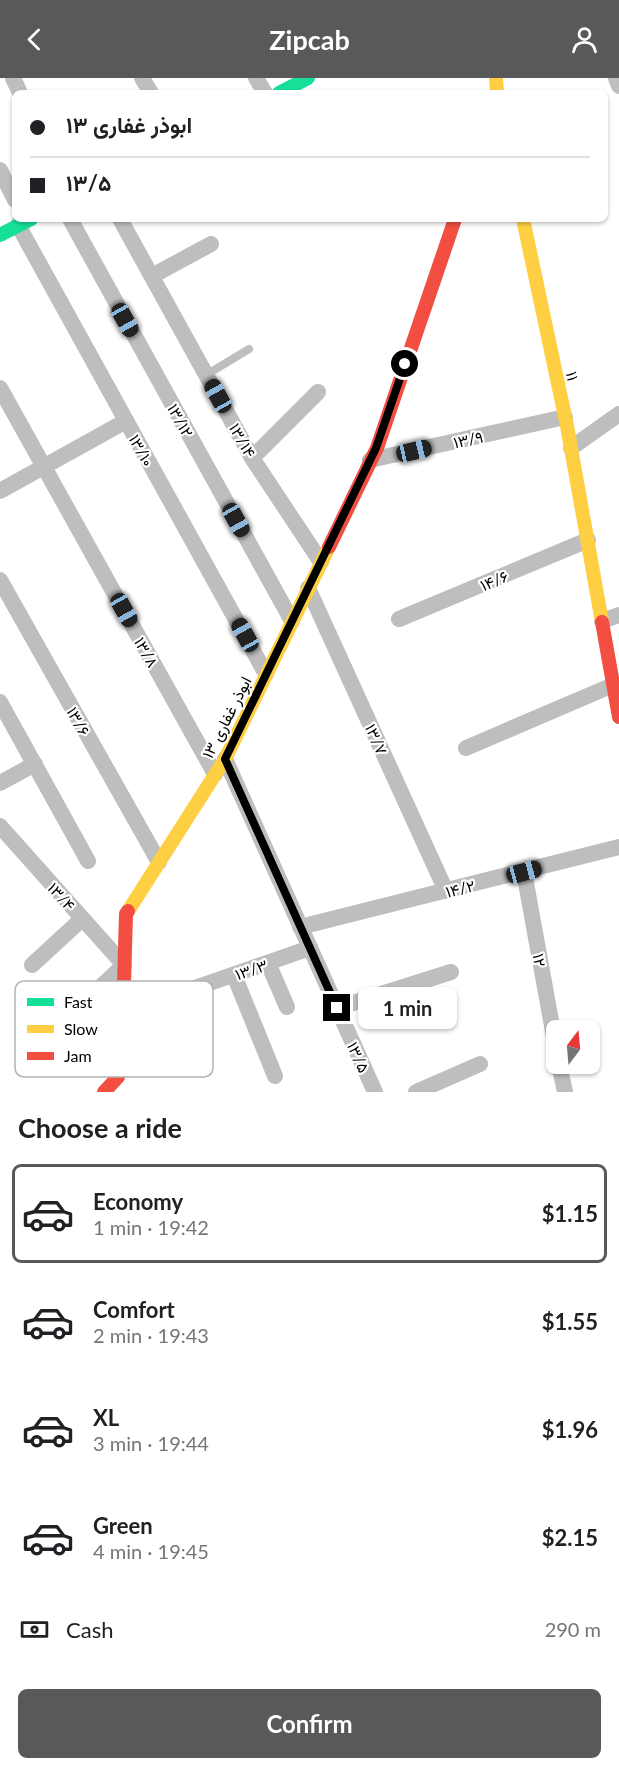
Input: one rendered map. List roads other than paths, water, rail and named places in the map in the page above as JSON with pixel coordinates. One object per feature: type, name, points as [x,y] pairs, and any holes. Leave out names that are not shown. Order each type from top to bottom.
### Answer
[{"type":"street","points":[[285,90],[308,78]]},
{"type":"street","points":[[616,78],[619,86]]},
{"type":"street","points":[[0,170],[12,194]]},
{"type":"street","points":[[0,235],[23,222]]},
{"type":"street","name":"۱۳/۱۰","points":[[26,222],[126,421],[266,674]]},
{"type":"street","name":"۱۳/۱۲","points":[[72,222],[292,621]]},
{"type":"street","name":"۱۳/۱۴","points":[[122,222],[252,458],[321,562]]},
{"type":"street","name":"۱۳ ابوذر غفاری","points":[[124,981],[126,914],[225,759],[376,448],[454,222]]},
{"type":"street","name":"۱۱","points":[[524,222],[571,448],[619,717]]},
{"type":"street","points":[[152,276],[211,244]]},
{"type":"street","name":"۱۳/۸","points":[[0,388],[215,774]]},
{"type":"street","points":[[252,458],[318,393]]},
{"type":"street","points":[[571,448],[619,414]]},
{"type":"street","name":"۱۳/۹","points":[[370,460],[565,417]]},
{"type":"street","points":[[0,491],[126,421]]},
{"type":"street","name":"۱۴/۶","points":[[399,619],[588,540]]},
{"type":"street","name":"۱۳/۶","points":[[0,580],[159,862]]},
{"type":"street","name":"۱۳/۷","points":[[308,588],[446,891]]},
{"type":"street","points":[[602,621],[619,615]]},
{"type":"street","points":[[466,748],[614,685]]},
{"type":"street","points":[[0,702],[88,861]]},
{"type":"street","name":"۱۳/۵","points":[[225,759],[375,1092]]},
{"type":"street","points":[[0,783],[35,765]]},
{"type":"street","name":"۱۳/۴","points":[[0,826],[124,965]]},
{"type":"street","name":"۱۴/۲","points":[[300,927],[619,847]]},
{"type":"street","name":"۱۲","points":[[524,872],[551,1020]]},
{"type":"street","points":[[32,965],[82,918]]},
{"type":"street","name":"۱۳/۳","points":[[213,982],[310,948]]},
{"type":"street","points":[[268,963],[287,1007]]},
{"type":"street","points":[[107,981],[124,965]]},
{"type":"street","points":[[337,1008],[451,972]]},
{"type":"street","points":[[234,975],[275,1076]]},
{"type":"street","points":[[416,1092],[480,1064]]},
{"type":"street","points":[[562,1074],[565,1092]]},
{"type":"street","name":"۱۳ ابوذر غفاری","points":[[104,1092],[117,1077]]},
{"type":"lane","points":[[207,375],[249,349]]}]
